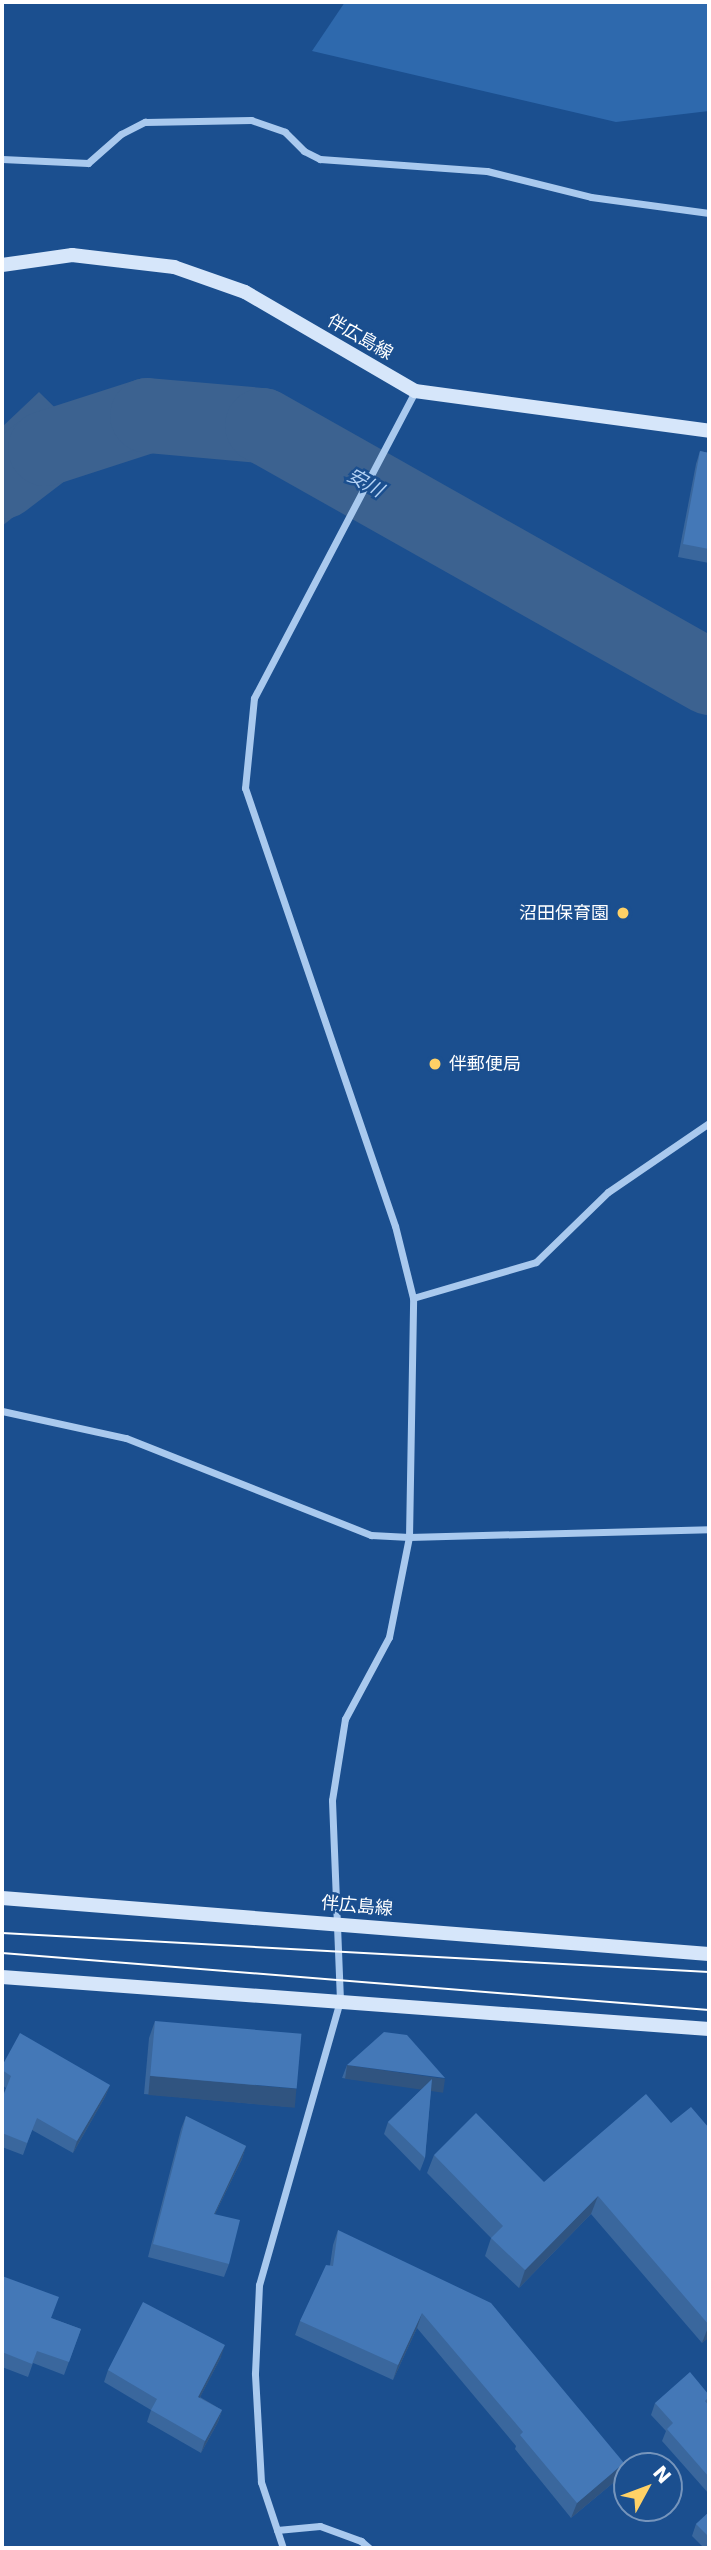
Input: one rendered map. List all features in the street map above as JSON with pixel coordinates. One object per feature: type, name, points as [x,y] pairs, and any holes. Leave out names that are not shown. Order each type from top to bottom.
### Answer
[{"type":"main road","name":"伴広島線","points":[[2,265],[72,255],[174,267],[245,292],[415,391],[709,432]]},
{"type":"main road","name":"伴広島線","points":[[2,1898],[709,1954]]},
{"type":"main road","points":[[2,1978],[340,2000],[709,2029]]},
{"type":"street","points":[[2,159],[88,163],[121,134],[145,122],[251,120],[285,132],[304,151],[320,159],[487,171],[591,197],[709,213]]},
{"type":"street","points":[[283,2548],[261,2482],[255,2373],[259,2285],[340,2000],[332,1800],[345,1719],[389,1637],[409,1537],[413,1298],[395,1226],[245,788],[254,698],[415,391]]},
{"type":"street","points":[[413,1298],[536,1262],[608,1192],[709,1123]]},
{"type":"street","points":[[2,1411],[126,1438],[371,1535],[409,1537],[709,1529]]},
{"type":"street","points":[[277,2530],[320,2526],[361,2541],[369,2548]]},
{"type":"shaded area","points":[[345,2],[709,2],[709,111],[616,122],[312,51]]},
{"type":"shaded area","points":[[39,392],[98,450],[2,526],[2,427]]},
{"type":"building","points":[[700,451],[709,453],[709,549],[683,544]]},
{"type":"building","points":[[155,2021],[301,2034],[297,2089],[150,2076]]},
{"type":"building","points":[[384,2032],[407,2035],[445,2078],[347,2065]]},
{"type":"building","points":[[20,2033],[110,2085],[77,2141],[37,2118],[27,2143],[2,2133],[2,2099],[11,2076],[2,2070],[2,2066]]},
{"type":"building","points":[[432,2079],[425,2158],[388,2122]]},
{"type":"building","points":[[646,2094],[671,2123],[691,2107],[709,2128],[709,2325],[598,2196],[525,2270],[491,2238],[503,2226],[434,2155],[476,2113],[544,2182]]},
{"type":"building","points":[[186,2116],[246,2146],[214,2214],[240,2220],[229,2264],[153,2244]]},
{"type":"building","points":[[338,2230],[491,2303],[615,2452],[613,2472],[577,2503],[520,2435],[523,2432],[422,2313],[398,2365],[300,2321],[326,2265],[333,2266]]},
{"type":"building","points":[[2,2276],[59,2297],[51,2318],[81,2329],[69,2362],[37,2351],[32,2364],[2,2352]]},
{"type":"building","points":[[143,2302],[225,2345],[198,2397],[222,2410],[205,2441],[151,2410],[157,2399],[108,2370]]},
{"type":"building","points":[[690,2372],[709,2395],[705,2401],[709,2406],[709,2477],[667,2429],[673,2423],[655,2403]]},
{"type":"building","points":[[709,2512],[709,2537],[696,2524]]},
{"type":"waterway","name":"安川","points":[[2,481],[45,448],[147,415],[262,425],[709,677]]},
{"type":"tram line","points":[[2,1933],[709,1972]]},
{"type":"tram line","points":[[2,1953],[709,2010]]},
{"type":"place","name":"沼田保育園","points":[[623,913]]},
{"type":"place","name":"伴郵便局","points":[[435,1064]]}]
